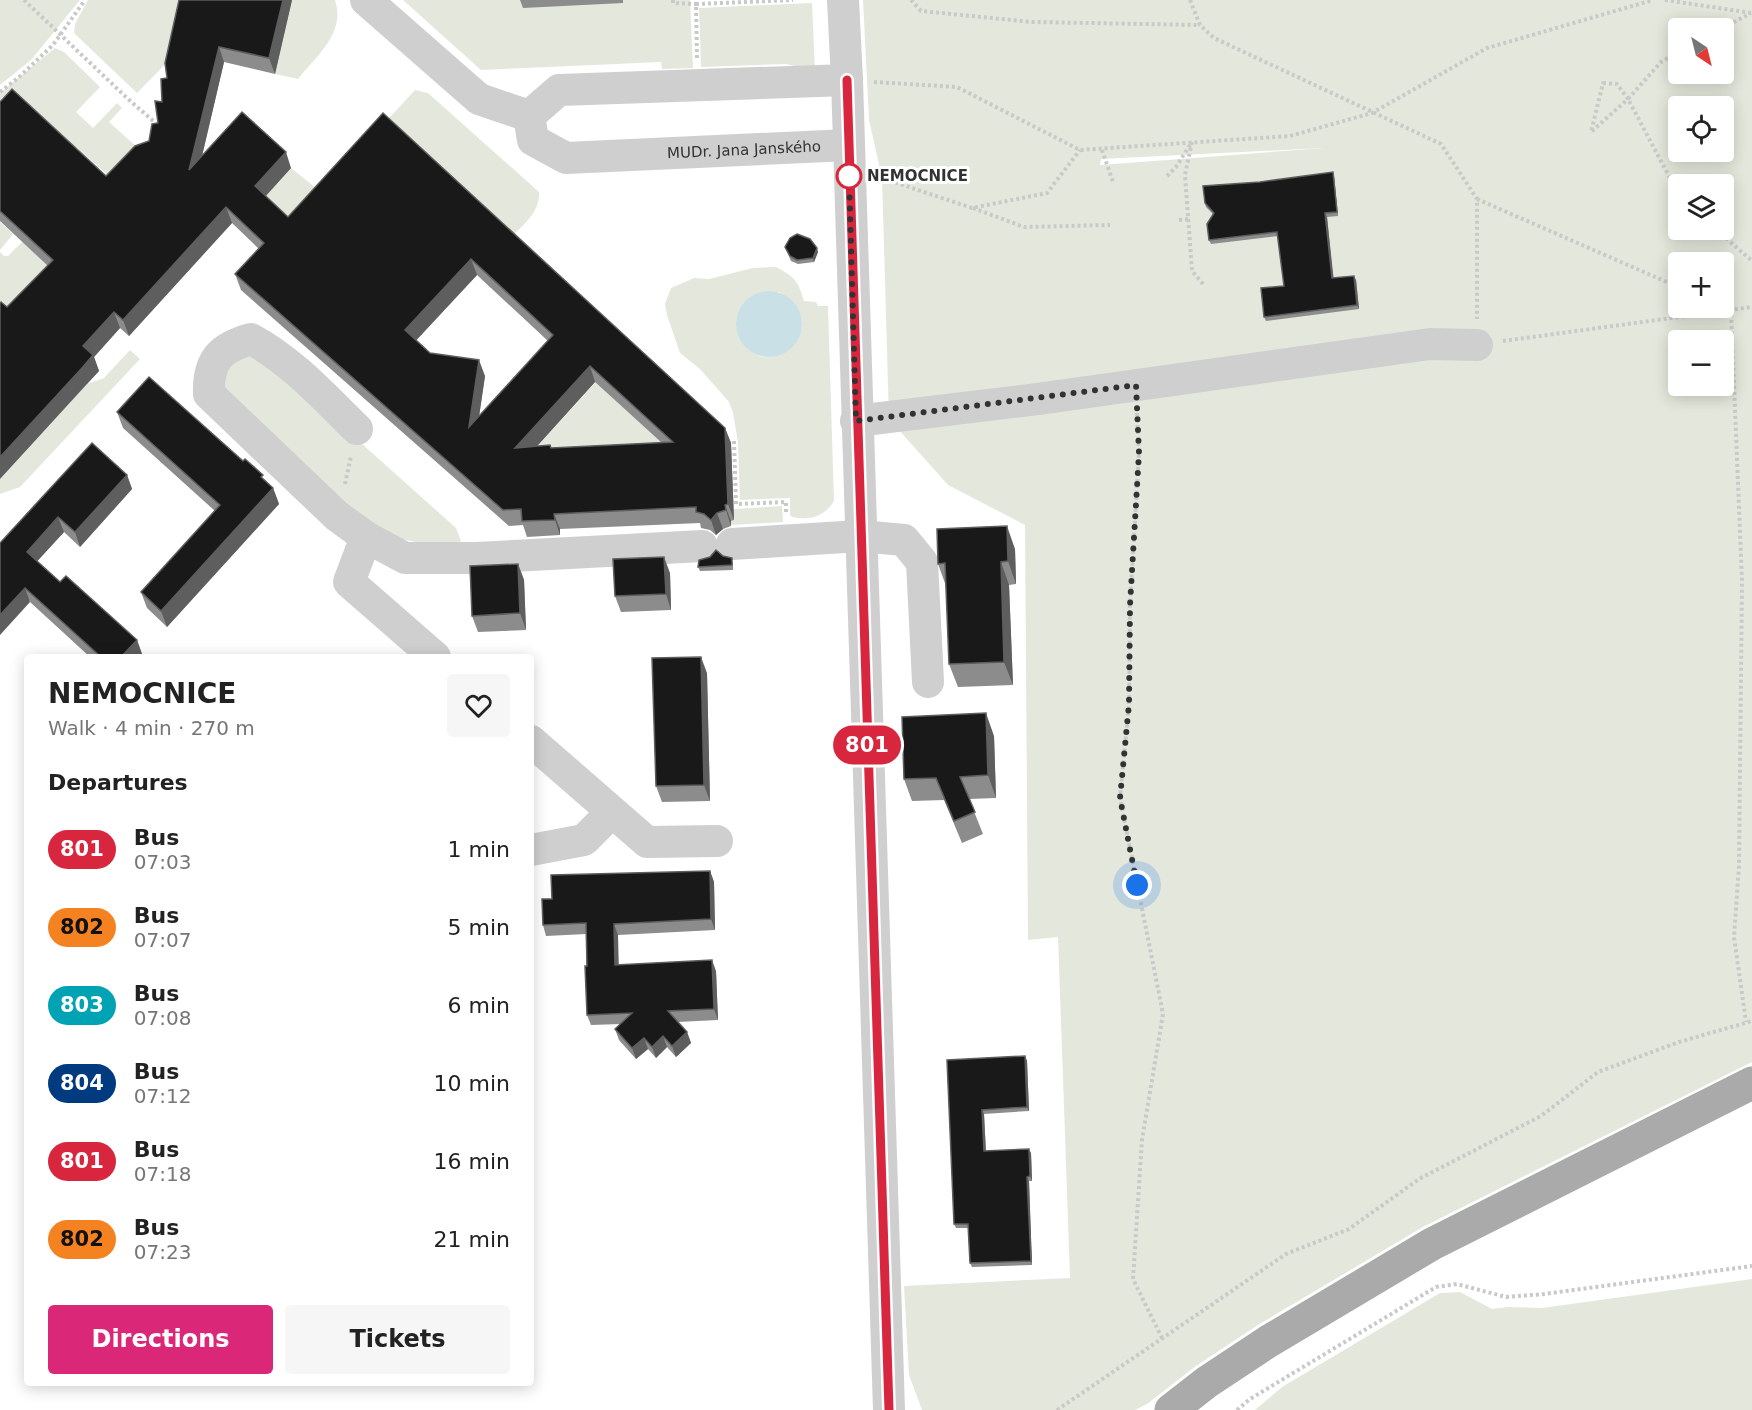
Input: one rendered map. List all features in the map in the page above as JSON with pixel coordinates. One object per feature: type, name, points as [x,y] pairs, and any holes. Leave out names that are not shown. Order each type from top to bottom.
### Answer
[{"type":"main road","points":[[1171,1410],[1207,1382],[1269,1341],[1432,1244],[1752,1083]]},
{"type":"street","points":[[366,0],[479,99],[529,116],[559,90],[847,80]]},
{"type":"street","points":[[843,0],[889,1410]]},
{"type":"street","name":"MUDr. Jana Janského","points":[[529,116],[533,140],[566,158],[848,145]]},
{"type":"street","points":[[357,429],[298,372],[270,349],[251,339],[232,344],[213,362],[208,380],[209,394],[337,516],[366,537],[405,558],[477,558],[860,536],[904,540],[922,562],[928,682]]},
{"type":"street","points":[[856,421],[1430,344],[1477,345]]},
{"type":"street","points":[[366,537],[349,582],[432,654]]},
{"type":"street","points":[[534,744],[647,842],[717,841]]},
{"type":"street","points":[[534,849],[584,840],[612,812]]},
{"type":"path","points":[[24,0],[128,99],[162,128]]},
{"type":"path","points":[[0,92],[44,54],[85,0]]},
{"type":"path","points":[[673,0],[673,3],[696,4],[793,0]]},
{"type":"path","points":[[911,0],[921,11],[1032,22],[1200,26]]},
{"type":"path","points":[[1190,0],[1200,26],[1214,38],[1441,144],[1477,198],[1668,283]]},
{"type":"path","points":[[847,80],[957,87],[1080,150],[1290,136],[1372,113],[1487,48],[1653,0]]},
{"type":"path","points":[[1665,0],[1752,13]]},
{"type":"path","points":[[696,4],[697,60]]},
{"type":"path","points":[[1734,22],[1752,13]]},
{"type":"path","points":[[1668,58],[1661,62],[1629,99],[1591,132],[1603,83],[1617,84],[1629,99],[1668,174]]},
{"type":"path","points":[[1167,176],[1176,167],[1192,142]]},
{"type":"path","points":[[1192,142],[1185,175],[1192,271],[1203,284]]},
{"type":"path","points":[[972,208],[1047,194],[1080,150]]},
{"type":"path","points":[[1102,150],[1113,182]]},
{"type":"path","points":[[849,180],[882,178],[1024,227],[1110,225]]},
{"type":"path","points":[[1477,198],[1477,345],[1673,318]]},
{"type":"path","points":[[1179,220],[1188,219]]},
{"type":"path","points":[[1728,240],[1752,261]]},
{"type":"path","points":[[1734,310],[1752,307]]},
{"type":"path","points":[[1731,318],[1742,581],[1739,866],[1734,937],[1746,1022]]},
{"type":"path","points":[[1136,385],[1139,453],[1130,605],[1129,704],[1120,798],[1162,1014],[1142,1140],[1133,1279],[1162,1338]]},
{"type":"path","points":[[337,516],[357,429]]},
{"type":"path","points":[[735,441],[736,504],[780,502]]},
{"type":"path","points":[[1057,1410],[1286,1254],[1349,1229],[1419,1179],[1541,1116],[1598,1072],[1678,1042],[1752,1021]]},
{"type":"path","points":[[1237,1410],[1250,1399],[1436,1287],[1457,1284],[1506,1297],[1752,1266]]},
{"type":"shaded area","points":[[0,0],[80,0],[31,60],[0,85]]},
{"type":"shaded area","points":[[88,0],[189,0],[179,50],[137,93],[74,33],[75,24]]},
{"type":"shaded area","points":[[292,0],[335,0],[337,12],[337,23],[328,43],[298,79],[275,74]]},
{"type":"shaded area","points":[[403,0],[690,0],[693,68],[662,69],[661,62],[481,70]]},
{"type":"shaded area","points":[[863,0],[1752,0],[1752,1062],[1423,1227],[1258,1325],[1196,1366],[1147,1404],[1135,1410],[922,1410],[909,1375],[904,1286],[1070,1278],[1058,937],[1028,940],[1025,525],[948,485],[889,419],[882,178],[869,120]],"holes":[[[1324,148],[1100,165],[1101,159]]]},
{"type":"shaded area","points":[[812,3],[815,71],[786,64],[701,67],[699,8]]},
{"type":"shaded area","points":[[55,48],[64,52],[100,87],[76,112],[93,128],[117,103],[122,108],[109,122],[149,158],[109,176],[77,148],[71,153],[0,124],[0,93]]},
{"type":"shaded area","points":[[415,90],[428,93],[539,192],[534,212],[509,239],[295,232],[261,201],[291,168],[321,192]]},
{"type":"shaded area","points":[[0,222],[13,234],[0,250]]},
{"type":"shaded area","points":[[23,241],[58,275],[0,321],[0,252],[8,256]]},
{"type":"shaded area","points":[[776,267],[795,280],[804,301],[816,302],[818,306],[828,306],[834,501],[822,514],[811,518],[792,517],[790,498],[740,500],[738,442],[729,402],[700,369],[680,353],[667,315],[665,304],[671,288],[694,278],[709,279],[753,268]],"holes":[[[779,292],[799,313],[802,324],[800,331],[780,354],[762,357],[748,348],[743,341],[739,333],[737,316]]]},
{"type":"shaded area","points":[[250,348],[323,409],[456,528],[461,541],[448,549],[397,538],[354,511],[221,392],[227,356]]},
{"type":"shaded area","points":[[130,350],[140,359],[20,487],[0,494],[0,477],[87,384],[104,378]]},
{"type":"shaded area","points":[[596,383],[679,458],[534,450]]},
{"type":"shaded area","points":[[782,506],[783,522],[731,525],[731,521],[734,520],[734,509]]},
{"type":"shaded area","points":[[1752,1279],[1752,1410],[1255,1410],[1282,1387],[1440,1293],[1460,1292],[1492,1309],[1542,1308]]},
{"type":"water","points":[[769,291],[782,294],[792,301],[799,311],[802,324],[799,337],[792,347],[782,354],[769,357],[756,354],[746,347],[739,337],[736,324],[739,311],[746,301],[756,294]]},
{"type":"building","points":[[179,0],[283,0],[269,58],[219,47],[189,170],[242,112],[286,152],[255,186],[288,217],[383,113],[725,428],[728,504],[725,505],[726,510],[717,513],[711,520],[704,514],[696,512],[696,507],[554,514],[555,520],[522,521],[521,509],[503,510],[235,274],[264,243],[226,207],[123,320],[114,312],[83,346],[93,355],[0,457],[0,303],[7,307],[53,260],[0,211],[0,102],[12,89],[106,176],[135,146],[149,141],[152,124],[158,123],[155,101],[162,102],[161,79],[167,78],[165,63]],"holes":[[[471,259],[553,335],[469,427],[479,360],[430,353],[405,330]],[[590,366],[673,442],[515,448]]]},
{"type":"building","points":[[1333,172],[1337,212],[1325,213],[1332,278],[1354,276],[1357,305],[1264,317],[1261,288],[1284,286],[1277,232],[1209,240],[1207,224],[1214,213],[1205,203],[1203,186],[1260,182]]},
{"type":"building","points":[[797,234],[810,239],[817,248],[813,258],[797,260],[790,256],[785,247],[790,238]]},
{"type":"building","points":[[149,377],[243,461],[245,459],[263,475],[261,477],[273,488],[161,611],[141,592],[220,505],[117,412]]},
{"type":"building","points":[[92,443],[127,475],[75,532],[58,517],[27,552],[60,582],[66,576],[137,640],[124,654],[98,654],[25,588],[0,615],[0,543]]},
{"type":"building","points":[[1007,526],[1008,561],[1001,562],[1004,662],[949,664],[945,563],[938,564],[937,529]]},
{"type":"building","points":[[716,550],[723,556],[732,558],[732,565],[698,567],[699,560],[710,557]]},
{"type":"building","points":[[664,557],[666,594],[615,596],[613,559]]},
{"type":"building","points":[[518,564],[520,613],[472,616],[470,566]]},
{"type":"building","points":[[701,657],[704,785],[656,786],[652,658]]},
{"type":"building","points":[[986,713],[988,775],[960,777],[975,812],[954,821],[936,778],[904,779],[902,717]]},
{"type":"building","points":[[710,871],[711,919],[614,924],[615,965],[712,960],[714,1009],[668,1011],[687,1032],[672,1046],[663,1036],[652,1047],[644,1038],[632,1048],[615,1029],[632,1013],[587,1015],[586,923],[543,925],[542,899],[552,899],[551,875]]},
{"type":"building","points":[[1025,1056],[1027,1107],[982,1110],[984,1151],[1029,1149],[1030,1176],[1027,1177],[1031,1261],[970,1263],[968,1224],[954,1224],[947,1060]]},
{"type":"bus line","name":"801","points":[[847,80],[889,1410]]},
{"type":"place","name":"NEMOCNICE","points":[[849,176]]},
{"type":"route","points":[[849,176],[856,421],[1136,385],[1139,453],[1130,605],[1129,704],[1120,798],[1137,885]]}]
